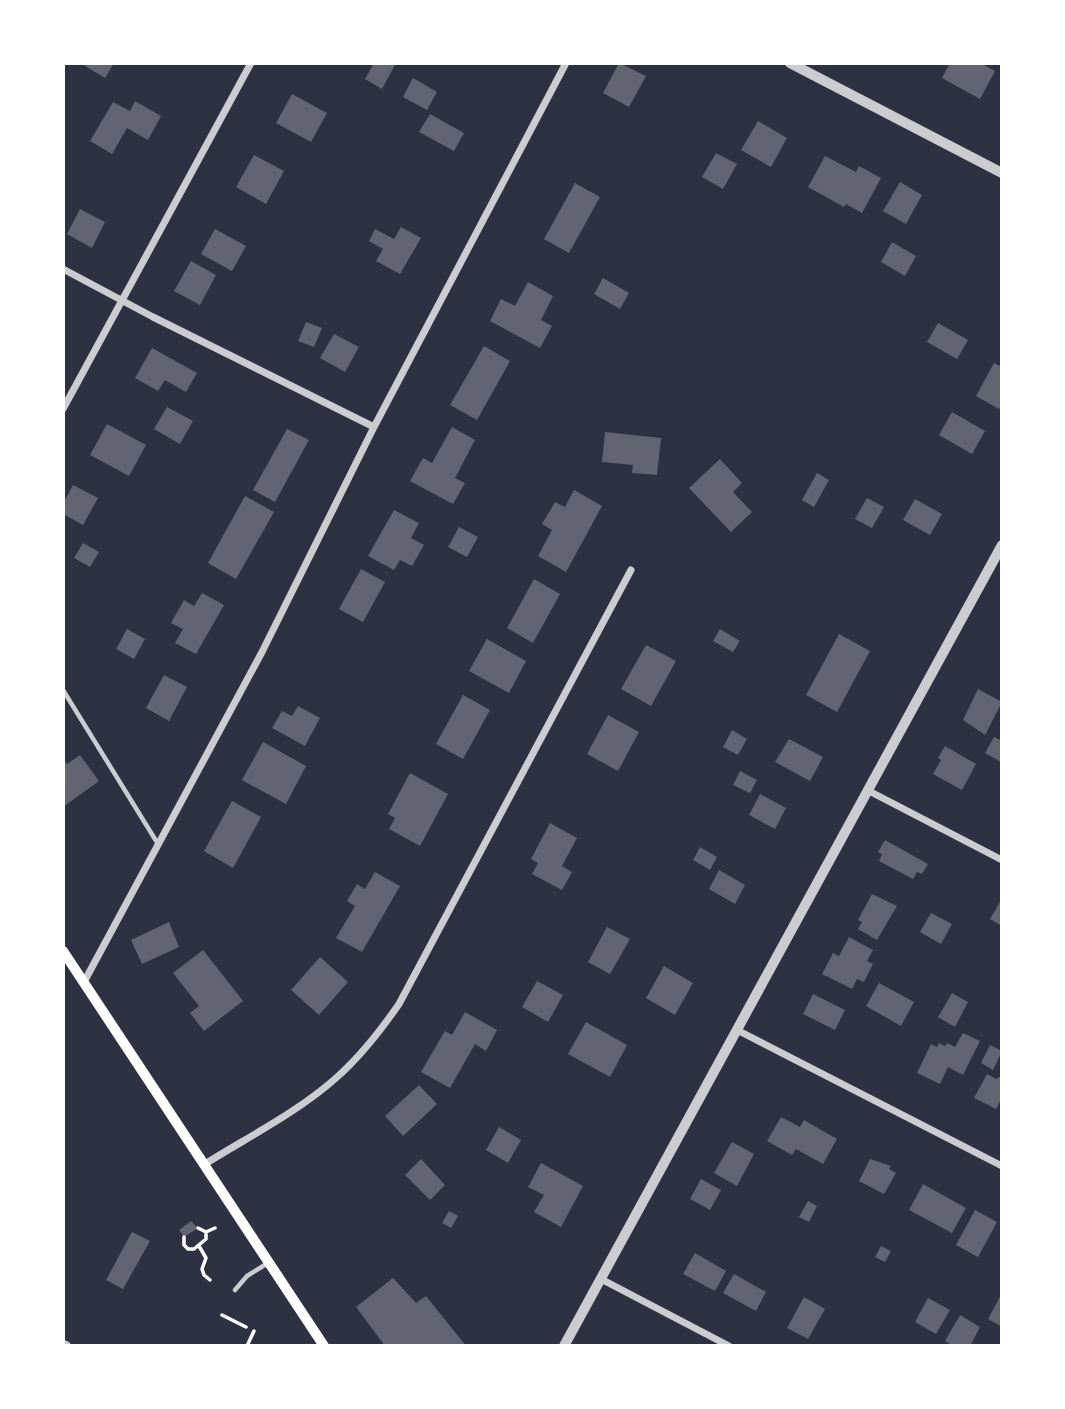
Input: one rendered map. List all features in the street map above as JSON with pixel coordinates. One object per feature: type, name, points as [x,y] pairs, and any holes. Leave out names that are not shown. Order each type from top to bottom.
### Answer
[{"type":"main road","points":[[63,951],[324,1346]]},
{"type":"street","points":[[63,409],[251,63]]},
{"type":"street","points":[[85,982],[262,652],[374,428],[566,63]]},
{"type":"street","points":[[790,63],[1002,173]]},
{"type":"street","points":[[63,268],[374,428]]},
{"type":"street","points":[[564,1346],[1002,545]]},
{"type":"street","points":[[205,1164],[336,1079],[365,1048],[399,1004],[631,570]]},
{"type":"street","points":[[869,791],[1002,860]]},
{"type":"street","points":[[737,1030],[1002,1166]]},
{"type":"street","points":[[601,1279],[729,1346]]},
{"type":"lane","points":[[63,690],[159,844]]},
{"type":"lane","points":[[235,1290],[247,1276],[269,1262]]},
{"type":"path","points":[[198,1228],[206,1232]]},
{"type":"path","points":[[206,1232],[215,1228]]},
{"type":"path","points":[[184,1237],[184,1245],[188,1249],[199,1246],[206,1239],[206,1232]]},
{"type":"path","points":[[199,1246],[206,1258],[202,1269],[210,1280]]},
{"type":"path","points":[[222,1315],[246,1327]]},
{"type":"path","points":[[247,1346],[254,1331]]},
{"type":"building","points":[[87,63],[114,63],[105,78],[85,66]]},
{"type":"building","points":[[374,63],[396,63],[382,89],[365,79]]},
{"type":"building","points":[[619,63],[646,76],[629,107],[603,93]]},
{"type":"building","points":[[950,63],[980,63],[995,71],[980,99],[942,78]]},
{"type":"building","points":[[413,78],[437,92],[427,110],[403,97]]},
{"type":"building","points":[[292,94],[327,113],[311,142],[276,123]]},
{"type":"building","points":[[135,101],[161,116],[148,140],[127,128],[112,154],[90,141],[113,102],[130,111]]},
{"type":"building","points":[[430,114],[464,133],[454,151],[419,132]]},
{"type":"building","points":[[758,121],[787,138],[771,167],[741,150]]},
{"type":"building","points":[[716,153],[737,164],[723,189],[702,177]]},
{"type":"building","points":[[254,155],[284,171],[266,204],[236,187]]},
{"type":"building","points":[[825,156],[856,172],[859,166],[881,178],[862,213],[846,204],[844,207],[808,187]]},
{"type":"building","points":[[900,182],[922,195],[906,224],[883,211]]},
{"type":"building","points":[[575,183],[600,197],[569,253],[544,239]]},
{"type":"building","points":[[80,209],[105,222],[92,248],[67,234]]},
{"type":"building","points":[[401,227],[421,238],[400,274],[376,261],[383,249],[369,241],[375,229],[394,239]]},
{"type":"building","points":[[215,229],[246,246],[232,271],[201,254]]},
{"type":"building","points":[[892,242],[916,256],[905,276],[881,262]]},
{"type":"building","points":[[191,261],[216,275],[200,305],[174,291]]},
{"type":"building","points":[[603,278],[629,293],[620,309],[594,294]]},
{"type":"building","points":[[528,282],[553,296],[541,320],[552,326],[540,348],[490,321],[501,299],[515,306]]},
{"type":"building","points":[[306,322],[322,328],[314,347],[298,341]]},
{"type":"building","points":[[938,323],[968,340],[957,359],[927,342]]},
{"type":"building","points":[[334,334],[359,347],[345,372],[320,358]]},
{"type":"building","points":[[484,346],[510,361],[477,420],[450,405]]},
{"type":"building","points":[[152,348],[197,373],[186,392],[165,380],[158,391],[135,378]]},
{"type":"building","points":[[994,363],[1002,367],[1002,403],[999,409],[976,396]]},
{"type":"building","points":[[167,407],[193,421],[180,444],[154,429]]},
{"type":"building","points":[[952,412],[985,431],[972,454],[939,435]]},
{"type":"building","points":[[107,424],[146,445],[129,476],[90,455]]},
{"type":"building","points":[[452,427],[475,440],[455,478],[465,483],[453,504],[410,481],[423,458],[432,463]]},
{"type":"building","points":[[287,429],[309,440],[275,502],[253,490]]},
{"type":"building","points":[[605,432],[661,438],[657,475],[632,473],[633,465],[602,462]]},
{"type":"building","points":[[720,459],[742,483],[733,492],[752,512],[731,532],[689,488]]},
{"type":"building","points":[[817,473],[829,480],[814,507],[802,500]]},
{"type":"building","points":[[73,485],[98,498],[83,525],[63,514],[63,504]]},
{"type":"building","points":[[574,490],[602,506],[566,572],[538,556],[552,530],[542,524],[555,502],[565,507]]},
{"type":"building","points":[[245,496],[274,512],[236,579],[208,563]]},
{"type":"building","points":[[867,498],[884,507],[872,528],[855,519]]},
{"type":"building","points":[[915,499],[942,514],[930,535],[903,520]]},
{"type":"building","points":[[394,510],[419,523],[411,538],[424,545],[412,566],[400,560],[394,570],[368,556]]},
{"type":"building","points":[[459,527],[478,537],[467,557],[448,547]]},
{"type":"building","points":[[83,543],[99,552],[90,567],[74,558]]},
{"type":"building","points":[[361,569],[385,582],[363,622],[339,609]]},
{"type":"building","points":[[534,579],[560,594],[533,643],[507,628]]},
{"type":"building","points":[[202,593],[224,605],[196,654],[175,643],[183,629],[171,623],[184,600],[194,606]]},
{"type":"building","points":[[127,629],[145,639],[134,659],[116,649]]},
{"type":"building","points":[[720,629],[740,641],[733,652],[713,641]]},
{"type":"building","points":[[839,634],[870,651],[837,712],[806,695]]},
{"type":"building","points":[[487,639],[526,661],[509,693],[469,671]]},
{"type":"building","points":[[646,645],[676,661],[651,706],[621,689]]},
{"type":"building","points":[[164,675],[187,687],[169,721],[146,708]]},
{"type":"building","points":[[978,689],[1002,702],[985,735],[963,720]]},
{"type":"building","points":[[463,695],[490,710],[463,759],[436,744]]},
{"type":"building","points":[[298,706],[320,718],[305,746],[272,728],[282,711],[292,716]]},
{"type":"building","points":[[608,715],[639,732],[618,771],[587,754]]},
{"type":"building","points":[[732,730],[747,739],[738,755],[723,747]]},
{"type":"building","points":[[994,737],[1002,741],[1001,762],[985,753]]},
{"type":"building","points":[[789,739],[823,757],[810,781],[775,762]]},
{"type":"building","points":[[263,742],[306,766],[286,804],[242,780]]},
{"type":"building","points":[[945,746],[976,764],[962,790],[933,774]]},
{"type":"building","points":[[80,755],[99,781],[63,807],[63,758],[67,764]]},
{"type":"building","points":[[740,771],[757,780],[750,793],[733,785]]},
{"type":"building","points":[[410,773],[448,794],[420,846],[389,829],[395,818],[388,814]]},
{"type":"building","points":[[760,794],[786,808],[775,829],[749,815]]},
{"type":"building","points":[[232,801],[261,817],[233,868],[204,851]]},
{"type":"building","points":[[550,823],[577,838],[562,866],[572,872],[562,890],[532,874],[538,863],[531,859]]},
{"type":"building","points":[[885,840],[928,864],[922,874],[917,872],[913,879],[879,861],[882,854],[878,852]]},
{"type":"building","points":[[700,847],[717,857],[710,870],[693,860]]},
{"type":"building","points":[[719,870],[745,885],[735,904],[709,889]]},
{"type":"building","points":[[375,872],[400,886],[362,952],[336,938],[355,906],[347,901],[357,884],[365,889]]},
{"type":"building","points":[[872,894],[897,906],[877,940],[858,929],[862,922],[858,920]]},
{"type":"building","points":[[1000,902],[1002,903],[1002,926],[990,919]]},
{"type":"building","points":[[931,913],[952,924],[941,944],[920,932]]},
{"type":"building","points":[[169,922],[179,947],[142,964],[131,940]]},
{"type":"building","points":[[607,927],[630,939],[610,974],[588,962]]},
{"type":"building","points":[[849,937],[873,950],[867,961],[873,964],[864,982],[857,979],[852,989],[822,974],[833,953],[839,956]]},
{"type":"building","points":[[203,950],[243,1001],[204,1031],[190,1013],[199,1006],[173,973]]},
{"type":"building","points":[[320,957],[348,982],[319,1015],[291,990]]},
{"type":"building","points":[[664,966],[693,983],[675,1015],[646,998]]},
{"type":"building","points":[[537,981],[563,995],[548,1022],[522,1007]]},
{"type":"building","points":[[879,983],[914,1002],[901,1026],[866,1006]]},
{"type":"building","points":[[952,993],[968,1002],[955,1027],[938,1017]]},
{"type":"building","points":[[813,994],[845,1010],[835,1030],[803,1014]]},
{"type":"building","points":[[465,1012],[497,1030],[486,1051],[475,1044],[450,1088],[421,1072],[445,1031],[452,1035]]},
{"type":"building","points":[[586,1022],[627,1045],[610,1077],[568,1054]]},
{"type":"building","points":[[963,1033],[980,1041],[963,1075],[948,1067],[940,1084],[917,1073],[931,1044],[937,1047],[939,1043],[945,1046],[947,1043],[955,1047]]},
{"type":"building","points":[[990,1045],[1002,1051],[993,1070],[981,1063]]},
{"type":"building","points":[[987,1074],[996,1079],[1002,1078],[1002,1098],[996,1109],[974,1098]]},
{"type":"building","points":[[419,1085],[437,1104],[403,1136],[385,1116]]},
{"type":"building","points":[[781,1117],[800,1127],[804,1120],[837,1139],[823,1164],[796,1149],[792,1155],[767,1141]]},
{"type":"building","points":[[499,1127],[521,1140],[508,1163],[486,1150]]},
{"type":"building","points":[[732,1142],[754,1154],[737,1186],[714,1173]]},
{"type":"building","points":[[421,1159],[445,1185],[430,1200],[405,1175]]},
{"type":"building","points":[[870,1159],[891,1166],[889,1169],[896,1173],[884,1194],[859,1181]]},
{"type":"building","points":[[541,1163],[583,1186],[561,1227],[534,1212],[544,1195],[528,1187]]},
{"type":"building","points":[[701,1179],[721,1190],[710,1210],[690,1199]]},
{"type":"building","points":[[923,1184],[966,1208],[952,1233],[909,1210]]},
{"type":"building","points":[[808,1201],[817,1206],[809,1222],[799,1217]]},
{"type":"building","points":[[975,1210],[997,1222],[978,1257],[956,1245]]},
{"type":"building","points":[[449,1211],[458,1216],[451,1228],[442,1223]]},
{"type":"building","points":[[191,1221],[198,1228],[184,1237],[179,1230]]},
{"type":"building","points":[[132,1232],[150,1241],[123,1289],[106,1280]]},
{"type":"building","points":[[881,1246],[891,1251],[885,1262],[875,1257]]},
{"type":"building","points":[[695,1253],[726,1271],[715,1291],[683,1274]]},
{"type":"building","points":[[734,1274],[766,1292],[756,1311],[723,1293]]},
{"type":"building","points":[[393,1278],[416,1303],[426,1296],[466,1346],[385,1346],[356,1307]]},
{"type":"building","points":[[1002,1293],[1002,1327],[988,1319]]},
{"type":"building","points":[[804,1297],[825,1309],[808,1339],[787,1328]]},
{"type":"building","points":[[928,1298],[950,1310],[936,1334],[915,1322]]},
{"type":"building","points":[[960,1315],[980,1327],[970,1346],[953,1346],[945,1341]]}]
